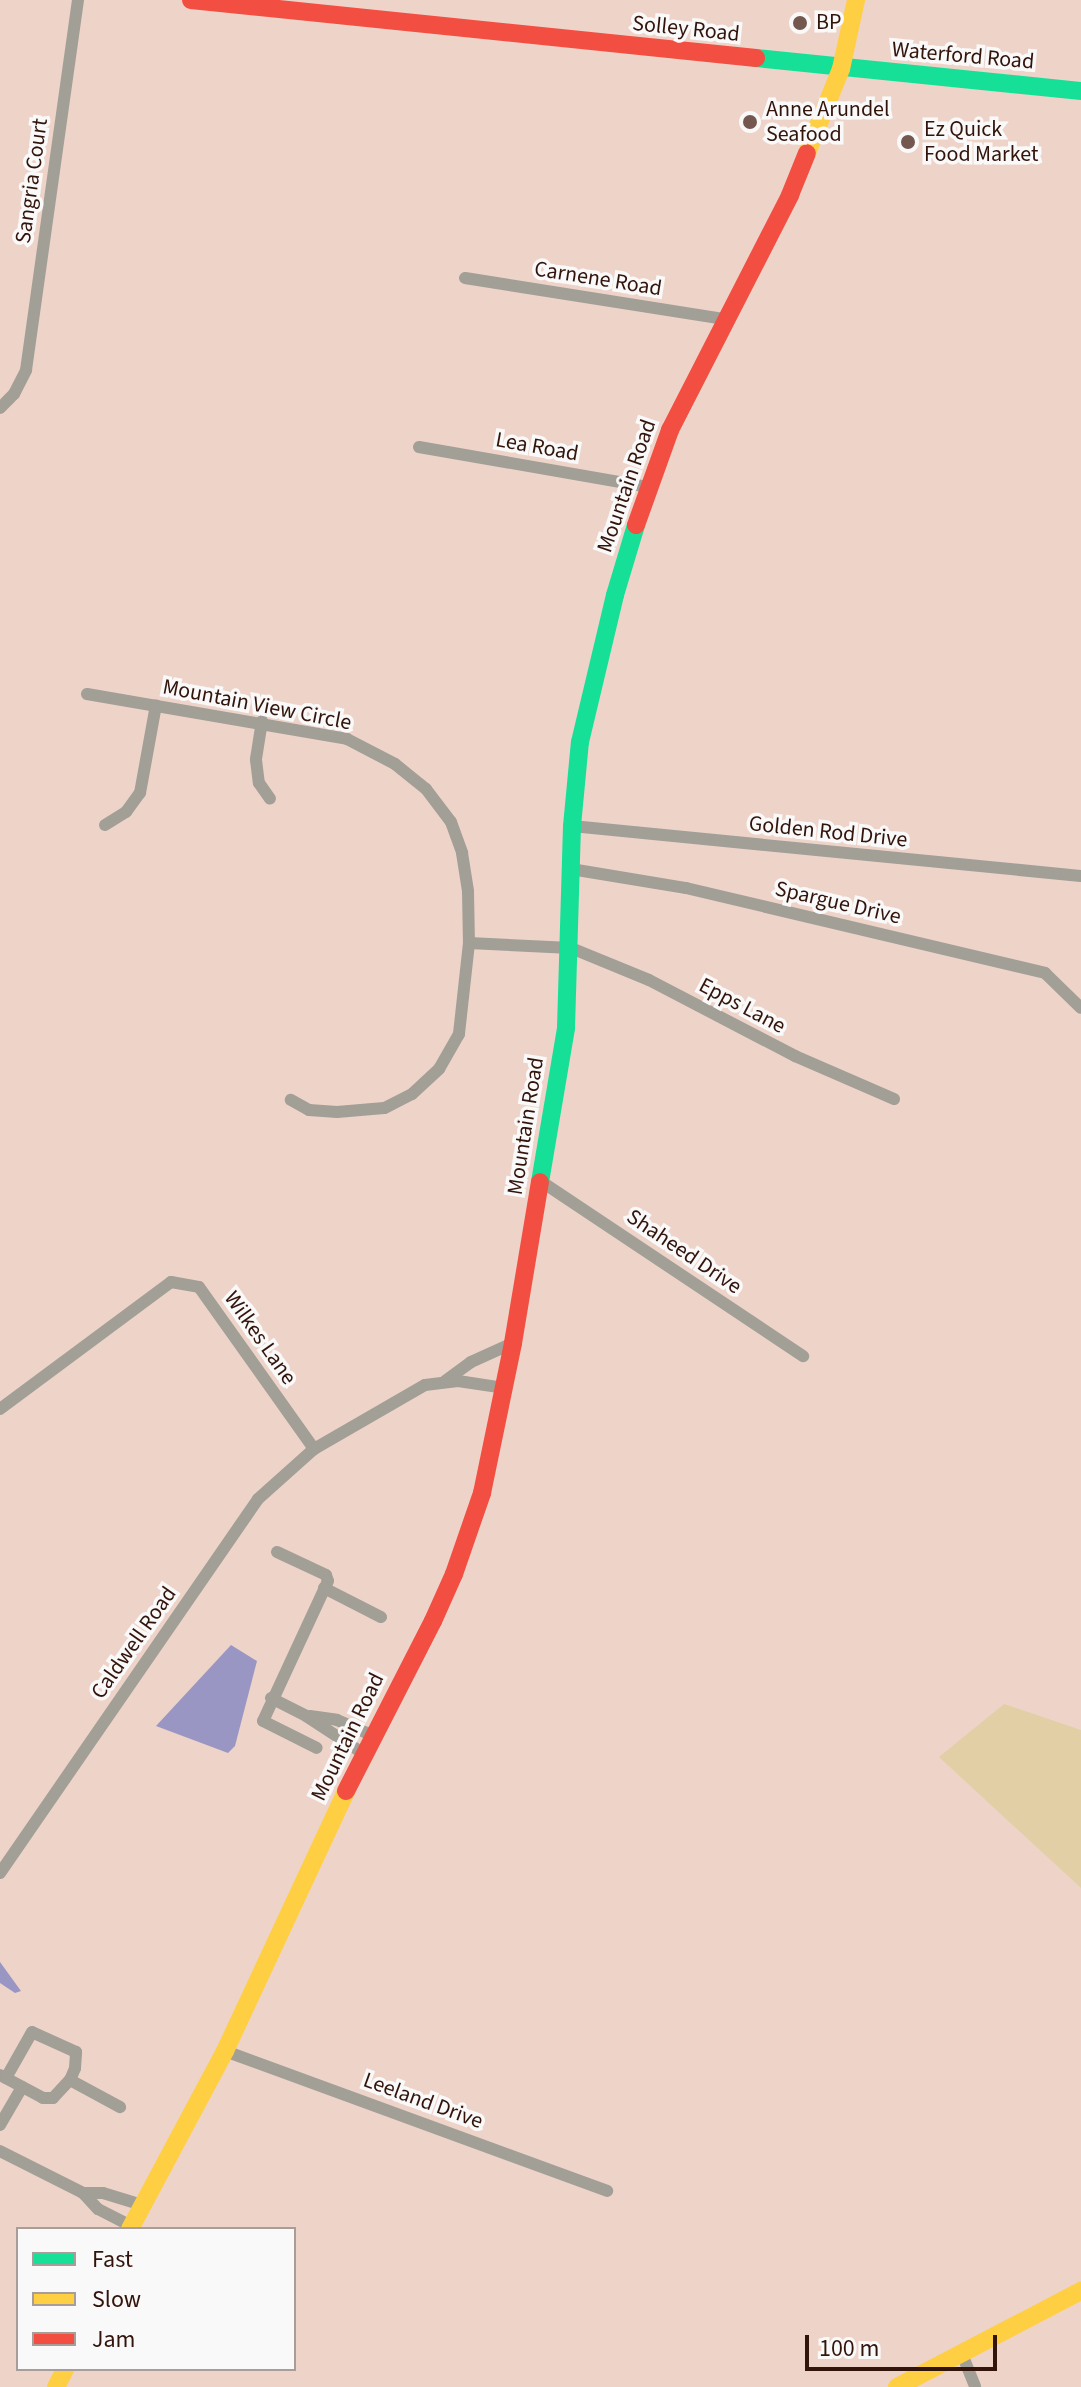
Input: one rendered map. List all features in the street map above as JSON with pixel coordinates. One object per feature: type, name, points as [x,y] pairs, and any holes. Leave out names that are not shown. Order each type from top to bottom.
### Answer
[{"type":"main road","name":"Solley Road","points":[[191,0],[841,69]]},
{"type":"main road","name":"Mountain Road","points":[[131,2227],[225,2051],[364,1754],[454,1574],[482,1493],[505,1388],[566,1028],[571,948],[572,826],[580,742],[615,595],[648,487],[670,430],[790,195],[841,69],[856,0]]},
{"type":"main road","name":"Waterford Road","points":[[841,69],[1081,91]]},
{"type":"main road","points":[[897,2387],[1081,2291]]},
{"type":"street","name":"Sangria Court","points":[[0,408],[14,394],[26,370],[78,0]]},
{"type":"street","name":"Carnene Road","points":[[465,278],[725,319]]},
{"type":"street","name":"Lea Road","points":[[419,447],[648,487]]},
{"type":"street","name":"Mountain View Circle","points":[[87,694],[262,721],[347,739],[395,764],[426,789],[451,822],[462,853],[468,892],[469,943],[459,1034],[439,1069],[412,1094],[384,1108],[337,1112],[309,1110],[291,1100]]},
{"type":"street","points":[[105,825],[126,812],[140,793],[156,705]]},
{"type":"street","points":[[262,721],[256,760],[259,783],[270,799]]},
{"type":"street","name":"Golden Rod Drive","points":[[572,826],[1081,876]]},
{"type":"street","name":"Spargue Drive","points":[[571,869],[686,888],[1045,973],[1081,1008]]},
{"type":"street","name":"Epps Lane","points":[[469,943],[571,948],[649,980],[795,1056],[894,1099]]},
{"type":"street","name":"Shaheed Drive","points":[[542,1182],[803,1356]]},
{"type":"street","name":"Wilkes Lane","points":[[0,1409],[171,1282],[199,1287],[314,1449]]},
{"type":"street","points":[[445,1381],[471,1362],[513,1343]]},
{"type":"street","points":[[314,1449],[425,1385],[445,1381],[505,1388]]},
{"type":"street","name":"Caldwell Road","points":[[0,1873],[258,1499],[314,1449]]},
{"type":"street","points":[[277,1552],[326,1575],[326,1585],[271,1698],[263,1721],[317,1748]]},
{"type":"street","points":[[326,1585],[381,1617]]},
{"type":"street","points":[[271,1698],[306,1716],[364,1754]]},
{"type":"street","points":[[306,1716],[337,1720],[374,1736]]},
{"type":"street","points":[[39,2032],[76,2052],[70,2080],[53,2098],[43,2098],[3,2077],[27,2036],[39,2032]]},
{"type":"street","name":"Leeland Drive","points":[[225,2051],[607,2191]]},
{"type":"street","points":[[70,2080],[120,2107]]},
{"type":"street","points":[[0,2125],[22,2087]]},
{"type":"street","points":[[0,2151],[83,2193],[98,2209],[131,2227]]},
{"type":"street","points":[[83,2193],[103,2193],[142,2205]]},
{"type":"street","points":[[962,2354],[975,2387]]},
{"type":"shaded area","points":[[231,1645],[257,1661],[235,1746],[228,1753],[156,1726]]},
{"type":"shaded area","points":[[1004,1704],[1081,1730],[1081,1888],[939,1757]]},
{"type":"shaded area","points":[[0,1962],[21,1991],[15,1993],[0,1983]]},
{"type":"traffic: fast","points":[[756,58],[1081,91]]},
{"type":"traffic: fast","points":[[540,1182],[566,1028],[572,826],[580,742],[615,595],[636,525]]},
{"type":"traffic: slow","points":[[807,153],[841,69],[856,0]]},
{"type":"traffic: slow","points":[[131,2227],[225,2051],[346,1791]]},
{"type":"traffic: slow","points":[[897,2387],[1081,2291]]},
{"type":"traffic: slow","points":[[56,2387],[64,2371]]},
{"type":"traffic: jam","points":[[191,0],[756,58]]},
{"type":"traffic: jam","points":[[636,525],[670,430],[790,195],[807,153]]},
{"type":"traffic: jam","points":[[346,1791],[433,1621],[454,1574],[482,1493],[513,1343],[540,1182]]},
{"type":"place","name":"BP","points":[[800,23]]},
{"type":"place","name":"Anne Arundel Seafood","points":[[750,122]]},
{"type":"place","name":"Ez Quick Food Market","points":[[908,142]]}]
